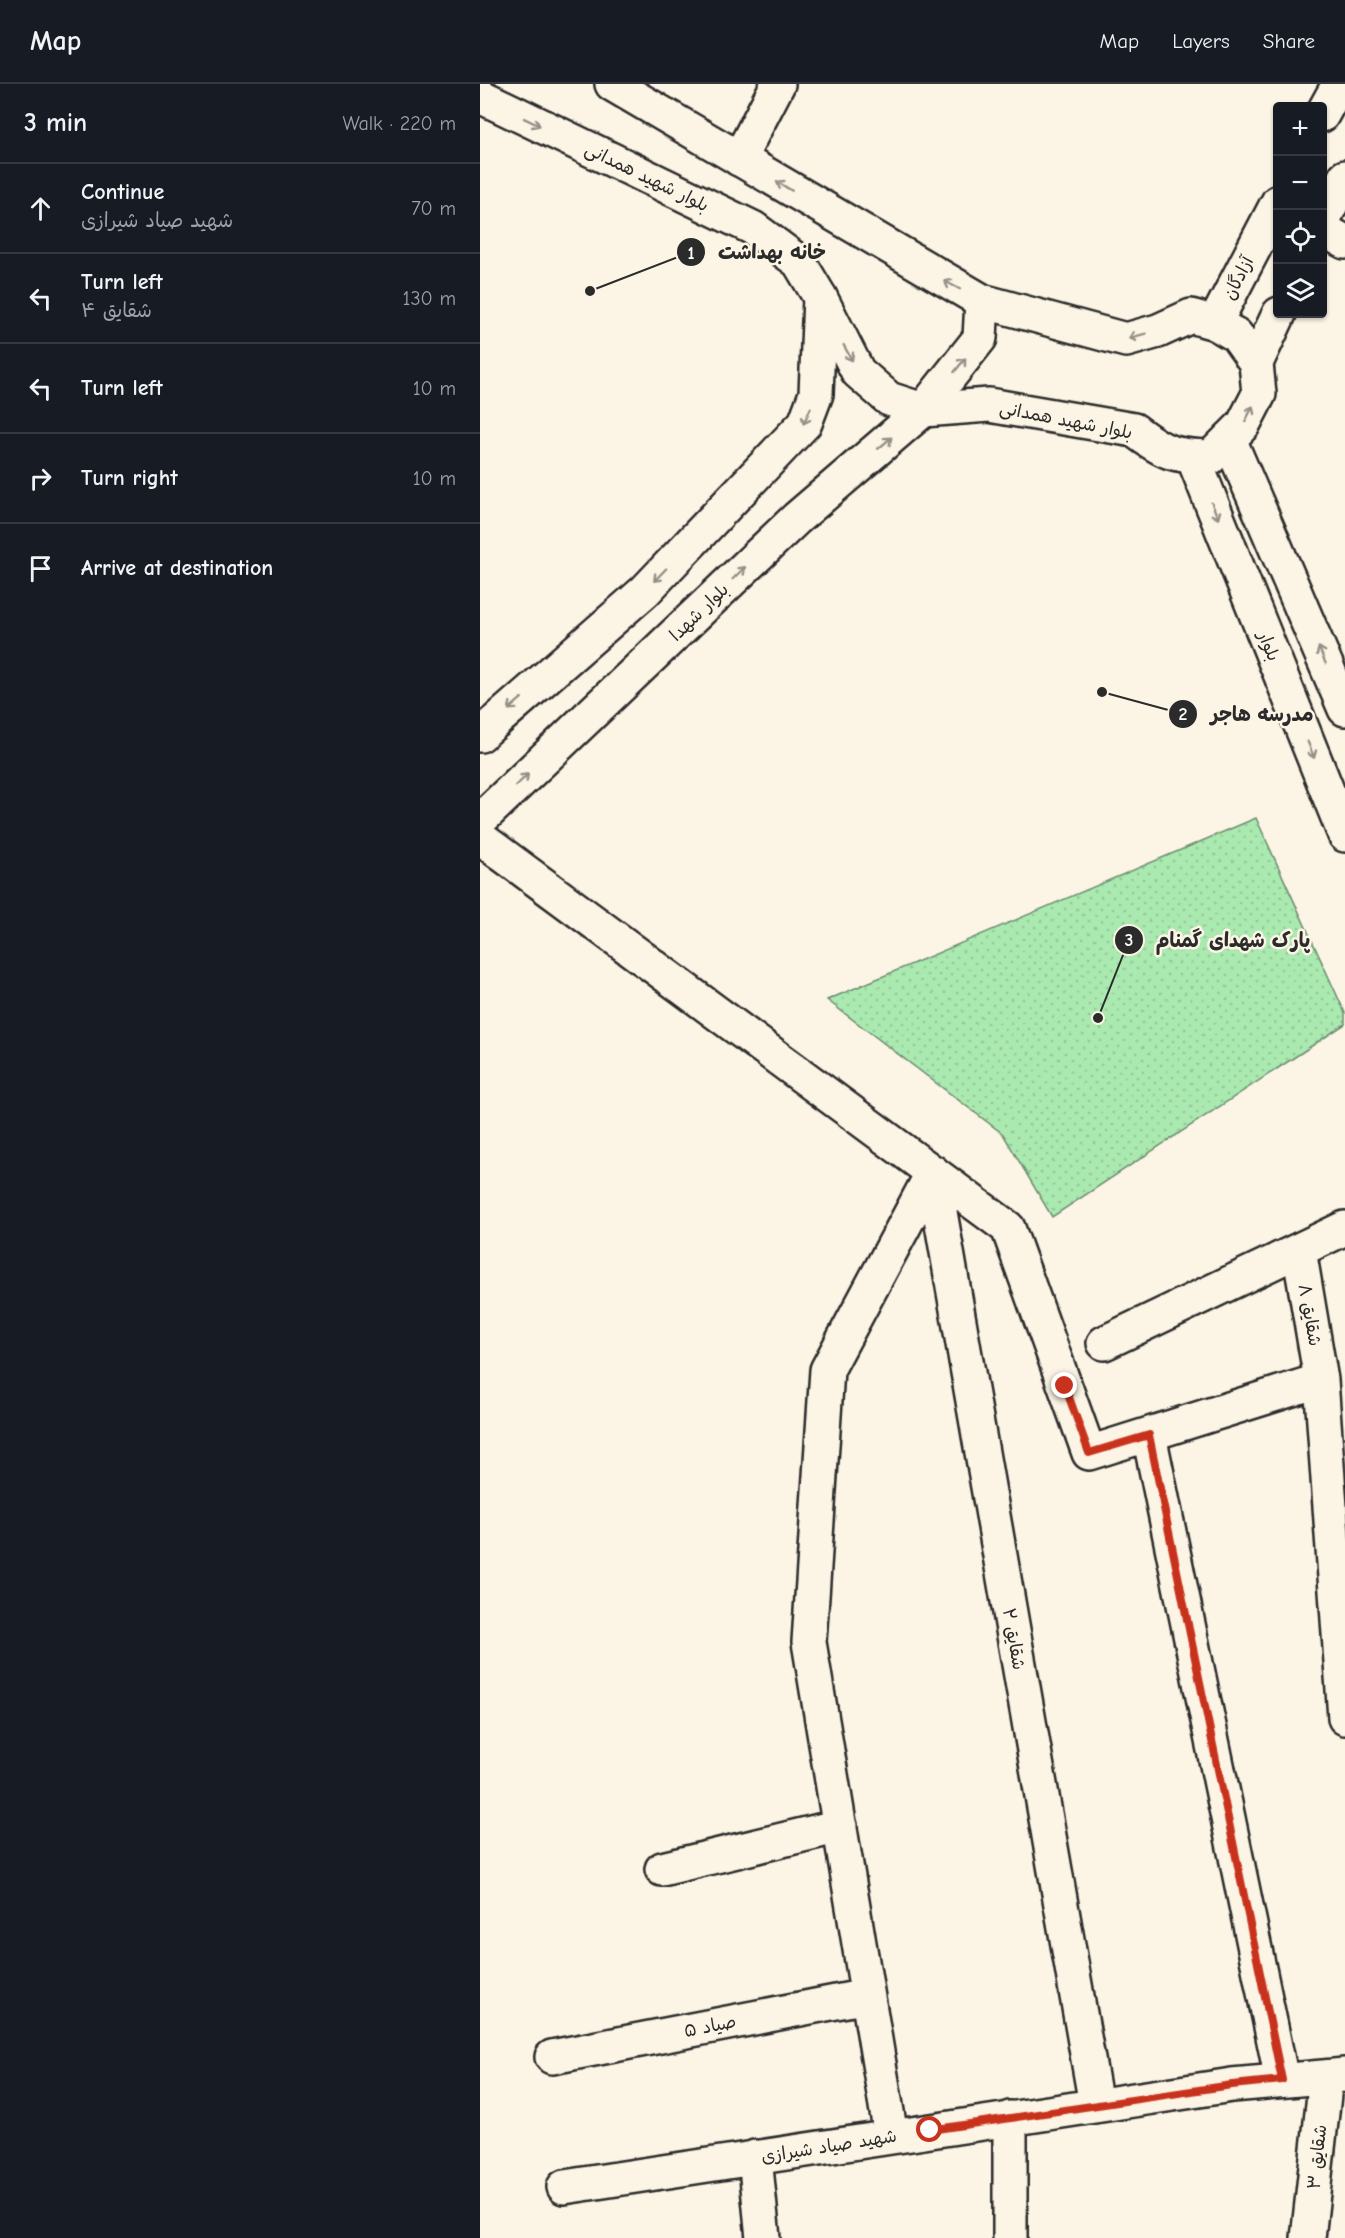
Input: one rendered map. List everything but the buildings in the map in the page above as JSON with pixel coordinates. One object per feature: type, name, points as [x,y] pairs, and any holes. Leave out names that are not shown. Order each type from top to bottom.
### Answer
[{"type":"street","points":[[612,84],[982,301],[1126,340],[1158,331],[1191,316],[1215,323],[1236,335],[1256,363],[1259,394],[1243,425],[1211,457],[1193,457]]},
{"type":"street","points":[[739,159],[778,84]]},
{"type":"street","name":"بلوار شهید همدانی","points":[[493,95],[753,228],[799,262],[820,297],[858,372],[889,399],[923,410],[989,405],[1084,420],[1134,430],[1150,442],[1179,457],[1193,457]]},
{"type":"street","points":[[1327,214],[1345,177]]},
{"type":"street","name":"آزادگان","points":[[1215,323],[1274,210]]},
{"type":"street","points":[[1327,231],[1345,242]]},
{"type":"street","points":[[480,735],[645,591],[805,423],[816,394],[820,297]]},
{"type":"street","name":"بلوار شهدا","points":[[480,820],[797,518],[923,410],[980,339],[982,301]]},
{"type":"street","points":[[1256,363],[1277,318]]},
{"type":"street","points":[[1229,439],[1345,709]]},
{"type":"street","name":"بلوار","points":[[1193,457],[1345,835]]},
{"type":"street","points":[[480,838],[1008,1228],[1089,1453],[1322,1380]]},
{"type":"street","points":[[891,2136],[809,1642],[826,1370],[933,1172]]},
{"type":"street","name":"شقایق ۲","points":[[933,1172],[1096,2105]]},
{"type":"street","points":[[1104,1343],[1345,1228]]},
{"type":"street","name":"شقایق ۸","points":[[1299,1250],[1322,1380],[1345,1719]]},
{"type":"street","points":[[1149,1435],[1282,2080]]},
{"type":"street","points":[[662,1869],[840,1826]]},
{"type":"street","name":"صیاد ۵","points":[[552,2057],[867,1996]]},
{"type":"street","name":"شهید صیاد شیرازی","points":[[564,2187],[1232,2085],[1335,2076]]},
{"type":"street","name":"شقایق ۳","points":[[1308,2238],[1335,2076]]},
{"type":"street","points":[[1010,2118],[1010,2238]]},
{"type":"street","points":[[755,2157],[763,2238]]},
{"type":"green space","points":[[1256,818],[1345,1013],[1345,1024],[1052,1217],[1003,1134],[827,1000]]},
{"type":"place","name":"خانه بهداشت","points":[[590,291]]},
{"type":"place","name":"مدرسه هاجر","points":[[1102,692]]},
{"type":"place","name":"پارک شهدای گمنام","points":[[1098,1018]]},
{"type":"route","points":[[930,2130],[1232,2085],[1282,2080],[1149,1435],[1089,1453],[1065,1386]]}]
